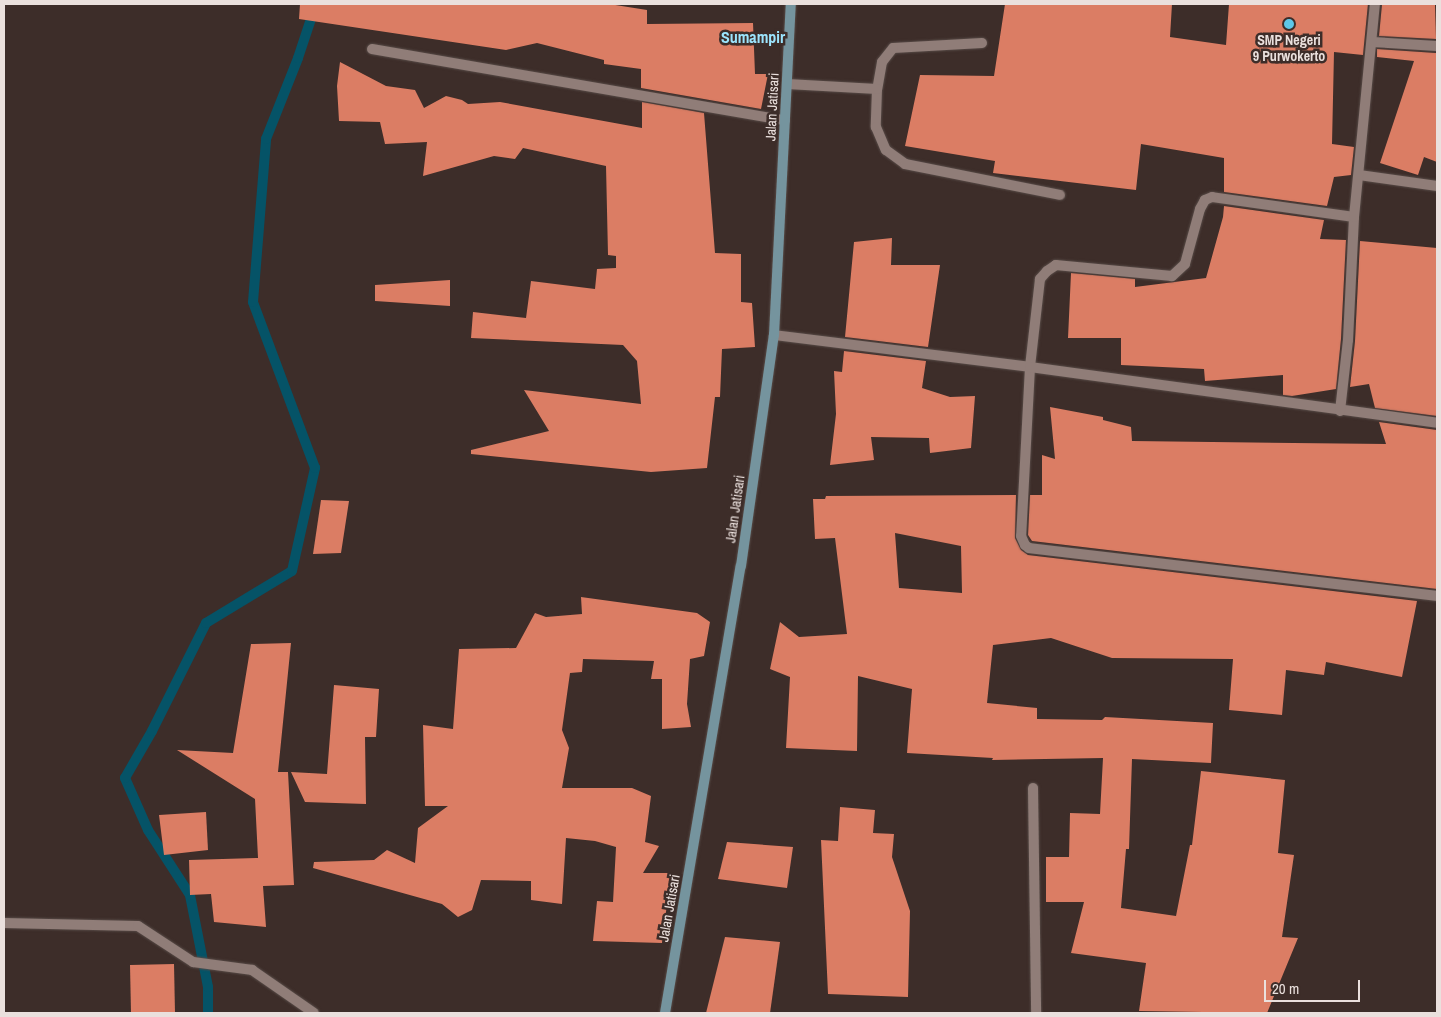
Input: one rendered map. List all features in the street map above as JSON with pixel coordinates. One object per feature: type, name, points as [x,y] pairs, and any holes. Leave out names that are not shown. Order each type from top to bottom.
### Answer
[{"type":"street","name":"Jalan Jatisari","points":[[665,1013],[741,566],[774,335],[791,4]]},
{"type":"street","points":[[1340,411],[1348,340],[1354,217],[1375,4]]},
{"type":"street","points":[[1372,42],[1437,46]]},
{"type":"street","points":[[982,43],[893,48],[882,62],[878,89],[876,127],[886,150],[905,164],[1060,195]]},
{"type":"street","points":[[372,49],[785,120]]},
{"type":"street","points":[[787,84],[878,89]]},
{"type":"street","points":[[1359,175],[1437,186]]},
{"type":"street","points":[[1354,217],[1212,197],[1205,200],[1200,209],[1185,264],[1172,276],[1056,264],[1040,279],[1030,367],[1021,536],[1025,545],[1029,548],[1437,596]]},
{"type":"street","points":[[774,335],[1030,367],[1437,423]]},
{"type":"street","points":[[1032,788],[1036,1013]]},
{"type":"street","points":[[4,923],[138,926],[193,962],[252,970],[314,1013]]},
{"type":"building","points":[[300,4],[609,4],[647,10],[647,24],[753,23],[755,74],[768,74],[761,109],[641,88],[641,69],[604,64],[604,60],[537,43],[506,50],[299,19]]},
{"type":"building","points":[[1005,4],[1172,4],[1170,37],[1226,45],[1229,4],[1368,4],[1363,55],[1334,52],[1332,144],[1354,147],[1351,175],[1334,177],[1327,206],[1224,192],[1224,158],[1141,144],[1136,190],[993,173],[995,161],[905,146],[920,75],[994,76]]},
{"type":"building","points":[[1382,4],[1435,4],[1436,39],[1379,36]]},
{"type":"building","points":[[1377,49],[1436,53],[1437,162],[1424,157],[1418,175],[1380,163],[1414,61],[1377,57]]},
{"type":"building","points":[[340,62],[386,86],[415,90],[424,108],[446,96],[462,100],[468,104],[500,102],[642,128],[642,102],[704,113],[715,253],[741,254],[741,302],[752,303],[755,347],[722,349],[720,397],[715,397],[707,468],[651,472],[471,454],[471,450],[549,431],[524,390],[641,404],[637,361],[623,345],[471,338],[473,312],[526,318],[531,281],[595,289],[597,269],[616,268],[616,256],[608,255],[606,166],[523,148],[515,159],[494,156],[423,176],[427,142],[385,144],[380,122],[339,121],[337,86]]},
{"type":"building","points":[[1224,206],[1324,220],[1320,239],[1346,240],[1341,339],[1336,389],[1292,396],[1283,395],[1283,375],[1205,381],[1204,369],[1121,365],[1121,338],[1068,338],[1071,273],[1135,279],[1135,287],[1206,278],[1223,217]]},
{"type":"building","points":[[892,238],[891,265],[940,265],[928,347],[845,337],[854,242]]},
{"type":"building","points":[[1360,241],[1437,248],[1437,416],[1375,408],[1369,384],[1350,387],[1355,341]]},
{"type":"building","points":[[450,280],[450,306],[375,301],[375,285]]},
{"type":"building","points":[[844,351],[926,361],[922,388],[950,397],[975,396],[971,448],[930,453],[929,438],[871,437],[874,460],[830,465],[836,414],[834,371],[842,372]]},
{"type":"building","points":[[1050,407],[1103,417],[1103,420],[1131,427],[1132,441],[1386,444],[1379,422],[1437,430],[1437,589],[1032,541],[1028,535],[1030,495],[1042,495],[1042,455],[1055,459]]},
{"type":"building","points":[[1016,495],[1015,538],[1021,550],[1028,555],[1417,601],[1402,677],[1326,662],[1324,675],[1286,670],[1282,715],[1229,710],[1233,659],[1112,658],[1051,638],[993,645],[987,703],[1037,708],[1037,719],[1102,720],[1105,717],[1213,723],[1211,763],[1132,759],[1129,849],[1126,849],[1121,908],[1176,916],[1190,845],[1192,845],[1201,771],[1285,780],[1278,853],[1294,855],[1282,937],[1298,938],[1267,1013],[1139,1011],[1146,963],[1071,953],[1084,902],[1046,902],[1046,857],[1069,857],[1070,813],[1100,814],[1103,758],[992,760],[993,758],[907,753],[912,689],[858,676],[857,751],[786,748],[790,677],[770,669],[780,622],[799,637],[847,634],[835,538],[815,539],[813,499],[825,499],[826,496]],"holes":[[[895,533],[961,546],[962,593],[899,588]]]},
{"type":"building","points":[[321,500],[349,501],[341,553],[313,554]]},
{"type":"building","points":[[581,597],[697,613],[710,622],[704,656],[690,659],[687,704],[691,727],[662,729],[662,679],[651,679],[654,661],[583,659],[582,672],[570,673],[562,730],[569,748],[562,788],[632,788],[651,796],[645,842],[659,846],[643,873],[671,873],[662,943],[593,941],[597,901],[613,902],[616,847],[595,841],[566,838],[562,904],[531,900],[531,881],[481,880],[472,910],[458,917],[442,904],[313,868],[314,862],[374,860],[387,850],[415,863],[418,828],[448,806],[425,806],[423,725],[453,729],[459,649],[516,648],[535,613],[546,617],[582,614]]},
{"type":"building","points":[[291,643],[278,772],[288,772],[294,885],[263,886],[266,927],[214,922],[211,894],[190,895],[189,860],[258,858],[255,799],[177,750],[233,753],[251,644]]},
{"type":"building","points":[[334,685],[379,689],[376,737],[365,737],[366,804],[305,802],[291,772],[327,774]]},
{"type":"building","points":[[840,807],[875,810],[873,833],[894,834],[892,857],[910,911],[908,997],[828,994],[821,840],[838,841]]},
{"type":"building","points":[[206,812],[208,850],[164,855],[159,815]]},
{"type":"building","points":[[727,842],[793,847],[787,888],[718,879]]},
{"type":"building","points":[[725,937],[780,942],[770,1013],[706,1013]]},
{"type":"building","points":[[174,964],[175,1013],[131,1013],[130,965]]},
{"type":"waterway","points":[[208,1013],[208,987],[190,895],[148,830],[125,778],[152,731],[206,623],[292,571],[315,468],[253,302],[266,139],[298,58],[316,4]]},
{"type":"place","name":"SMP Negeri 9 Purwokerto","points":[[1289,24]]},
{"type":"district","name":"Sumampir","points":[[753,37]]}]
